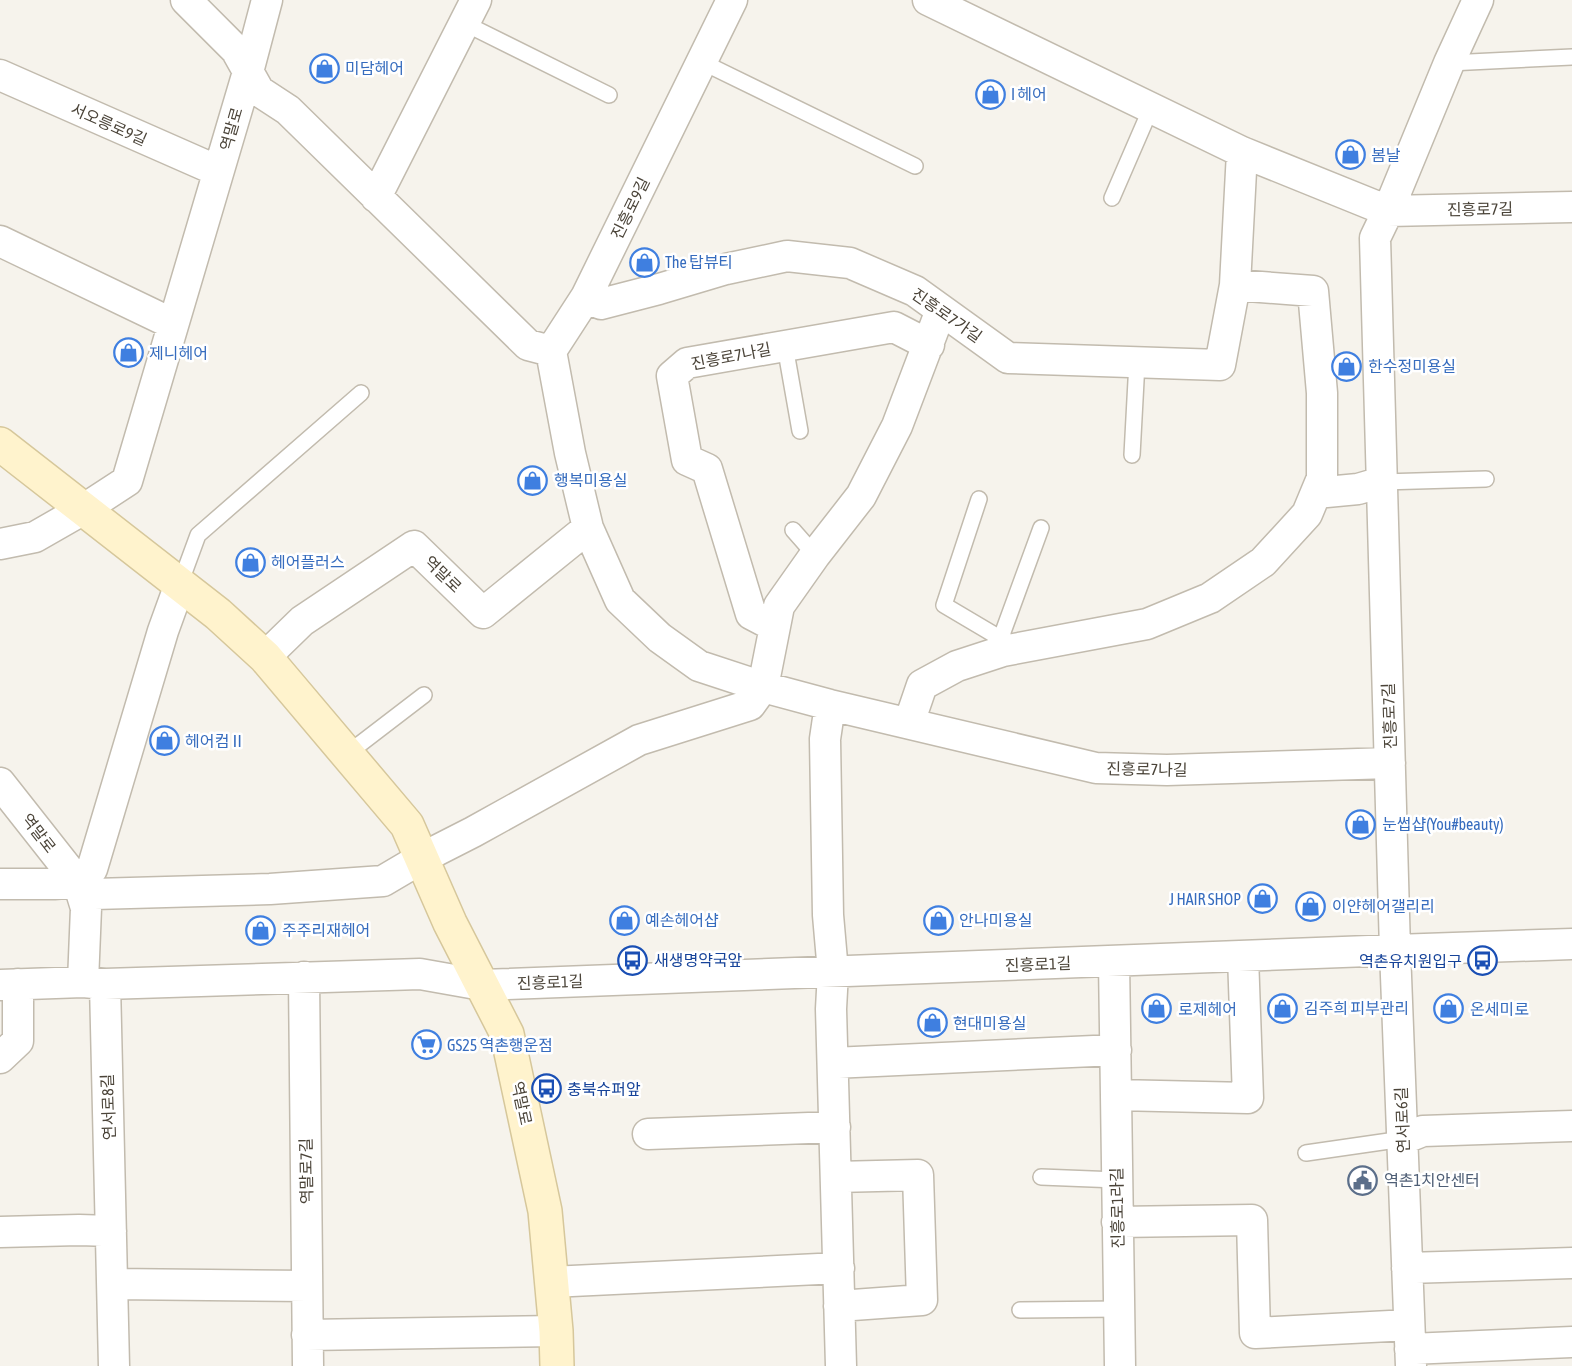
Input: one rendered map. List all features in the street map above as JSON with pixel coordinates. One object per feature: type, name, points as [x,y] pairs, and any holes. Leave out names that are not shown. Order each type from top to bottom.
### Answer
[{"type":"street","points":[[186,0],[236,50],[260,91],[288,110],[528,345],[551,351]]},
{"type":"street","points":[[248,72],[267,0]]},
{"type":"street","name":"진흥로9길","points":[[551,351],[586,297],[732,0]]},
{"type":"street","name":"진흥로7길","points":[[1395,950],[1375,238],[1478,0]]},
{"type":"street","points":[[936,2],[1242,152],[1388,212]]},
{"type":"street","points":[[376,197],[470,12]]},
{"type":"street","name":"역말로","points":[[0,544],[34,537],[84,509],[127,481],[248,72]]},
{"type":"street","name":"서오릉로9길","points":[[0,75],[219,171]]},
{"type":"street","name":"진흥로7가길","points":[[586,297],[601,304],[726,269],[787,256],[850,263],[915,291],[1008,358],[1220,364],[1235,285],[1242,152]]},
{"type":"street","name":"진흥로7길","points":[[1388,212],[1572,207]]},
{"type":"street","points":[[0,241],[173,324]]},
{"type":"street","points":[[909,723],[922,685],[957,666],[1003,651],[1147,624],[1210,598],[1263,562],[1307,514],[1322,478],[1322,393],[1313,291],[1235,285]]},
{"type":"street","points":[[763,687],[779,606],[861,496],[897,426],[941,310]]},
{"type":"street","name":"진흥로7나길","points":[[774,626],[751,614],[707,469],[687,460],[672,376],[687,363],[894,327],[929,345]]},
{"type":"street","name":"진흥로7나길","points":[[551,351],[570,453],[588,528],[620,600],[660,638],[699,666],[763,687],[830,705],[1096,768],[1167,770],[1390,763]]},
{"type":"street","name":"역말로","points":[[0,444],[218,614],[265,657],[407,825],[450,923],[507,1034],[545,1211],[558,1366]]},
{"type":"street","points":[[1316,493],[1358,489],[1382,482]]},
{"type":"street","name":"역말로","points":[[265,657],[302,621],[414,546],[483,613],[588,528]]},
{"type":"street","points":[[78,882],[92,869],[163,631],[180,584]]},
{"type":"street","name":"역말로","points":[[0,783],[78,882],[94,894],[270,889],[383,881],[639,740],[750,705],[763,687]]},
{"type":"street","points":[[830,705],[825,751],[828,915],[833,972],[831,1009],[841,1366]]},
{"type":"street","name":"역말로","points":[[0,884],[78,882]]},
{"type":"street","name":"역말로","points":[[78,882],[86,908],[94,983]]},
{"type":"street","name":"진흥로1길","points":[[482,985],[1572,944]]},
{"type":"street","name":"연서로6길","points":[[1395,950],[1410,1347]]},
{"type":"street","points":[[1116,1095],[1248,1098],[1243,956]]},
{"type":"street","name":"진흥로1라길","points":[[1114,961],[1120,1366]]},
{"type":"street","points":[[0,1058],[18,1041],[9,984],[420,974],[482,985]]},
{"type":"street","name":"역말로7길","points":[[304,977],[308,1366]]},
{"type":"street","name":"연서로8길","points":[[94,983],[111,1231],[114,1366]]},
{"type":"street","points":[[833,1063],[1116,1050]]},
{"type":"street","points":[[1402,1138],[1423,1131],[1572,1126]]},
{"type":"street","points":[[648,1134],[834,1127]]},
{"type":"street","points":[[836,1177],[918,1175],[922,1300],[839,1306]]},
{"type":"street","points":[[1117,1222],[1252,1220],[1256,1333],[1410,1347],[1572,1342]]},
{"type":"street","points":[[0,1232],[111,1231]]},
{"type":"street","points":[[1407,1268],[1572,1263]]},
{"type":"street","points":[[551,1282],[839,1268]]},
{"type":"street","points":[[113,1284],[307,1286]]},
{"type":"street","points":[[307,1335],[556,1331]]},
{"type":"lane","points":[[470,12],[609,95]]},
{"type":"lane","points":[[1449,63],[1572,57]]},
{"type":"lane","points":[[702,62],[915,166]]},
{"type":"lane","points":[[1112,198],[1151,108]]},
{"type":"lane","points":[[784,346],[801,432]]},
{"type":"lane","points":[[1132,456],[1137,362]]},
{"type":"lane","points":[[180,584],[198,535],[361,393]]},
{"type":"lane","points":[[1382,482],[1486,479]]},
{"type":"lane","points":[[979,500],[944,605],[993,634],[1003,651]]},
{"type":"lane","points":[[1003,651],[1003,632],[1041,528]]},
{"type":"lane","points":[[793,530],[815,555]]},
{"type":"lane","points":[[347,754],[424,695]]},
{"type":"lane","points":[[1306,1153],[1402,1138]]},
{"type":"lane","points":[[1041,1178],[1117,1180]]},
{"type":"lane","points":[[1020,1310],[1119,1309]]},
{"type":"place","name":"미담헤어","points":[[324,68]]},
{"type":"place","name":"I 헤어","points":[[990,94]]},
{"type":"place","name":"봄날","points":[[1350,155]]},
{"type":"place","name":"The 탑뷰티","points":[[644,262]]},
{"type":"place","name":"제니헤어","points":[[128,353]]},
{"type":"place","name":"한수정미용실","points":[[1347,366]]},
{"type":"place","name":"행복미용실","points":[[533,480]]},
{"type":"place","name":"헤어플러스","points":[[250,562]]},
{"type":"place","name":"헤어컴Ⅱ","points":[[164,741]]},
{"type":"place","name":"눈썹샵(You#beauty)","points":[[1361,824]]},
{"type":"place","name":"J HAIR SHOP","points":[[1262,899]]},
{"type":"place","name":"이얀헤어갤리리","points":[[1311,906]]},
{"type":"place","name":"예손헤어샵","points":[[624,920]]},
{"type":"place","name":"안나미용실","points":[[938,920]]},
{"type":"place","name":"주주리재헤어","points":[[261,930]]},
{"type":"place","name":"새생명약국앞","points":[[633,960]]},
{"type":"place","name":"역촌유치원입구","points":[[1483,961]]},
{"type":"place","name":"김주희 피부관리","points":[[1283,1008]]},
{"type":"place","name":"로제헤어","points":[[1157,1009]]},
{"type":"place","name":"온세미로","points":[[1449,1009]]},
{"type":"place","name":"현대미용실","points":[[932,1023]]},
{"type":"place","name":"GS25 역촌행운점","points":[[426,1045]]},
{"type":"place","name":"충북슈퍼앞","points":[[546,1089]]},
{"type":"place","name":"역촌1치안센터","points":[[1363,1180]]}]
